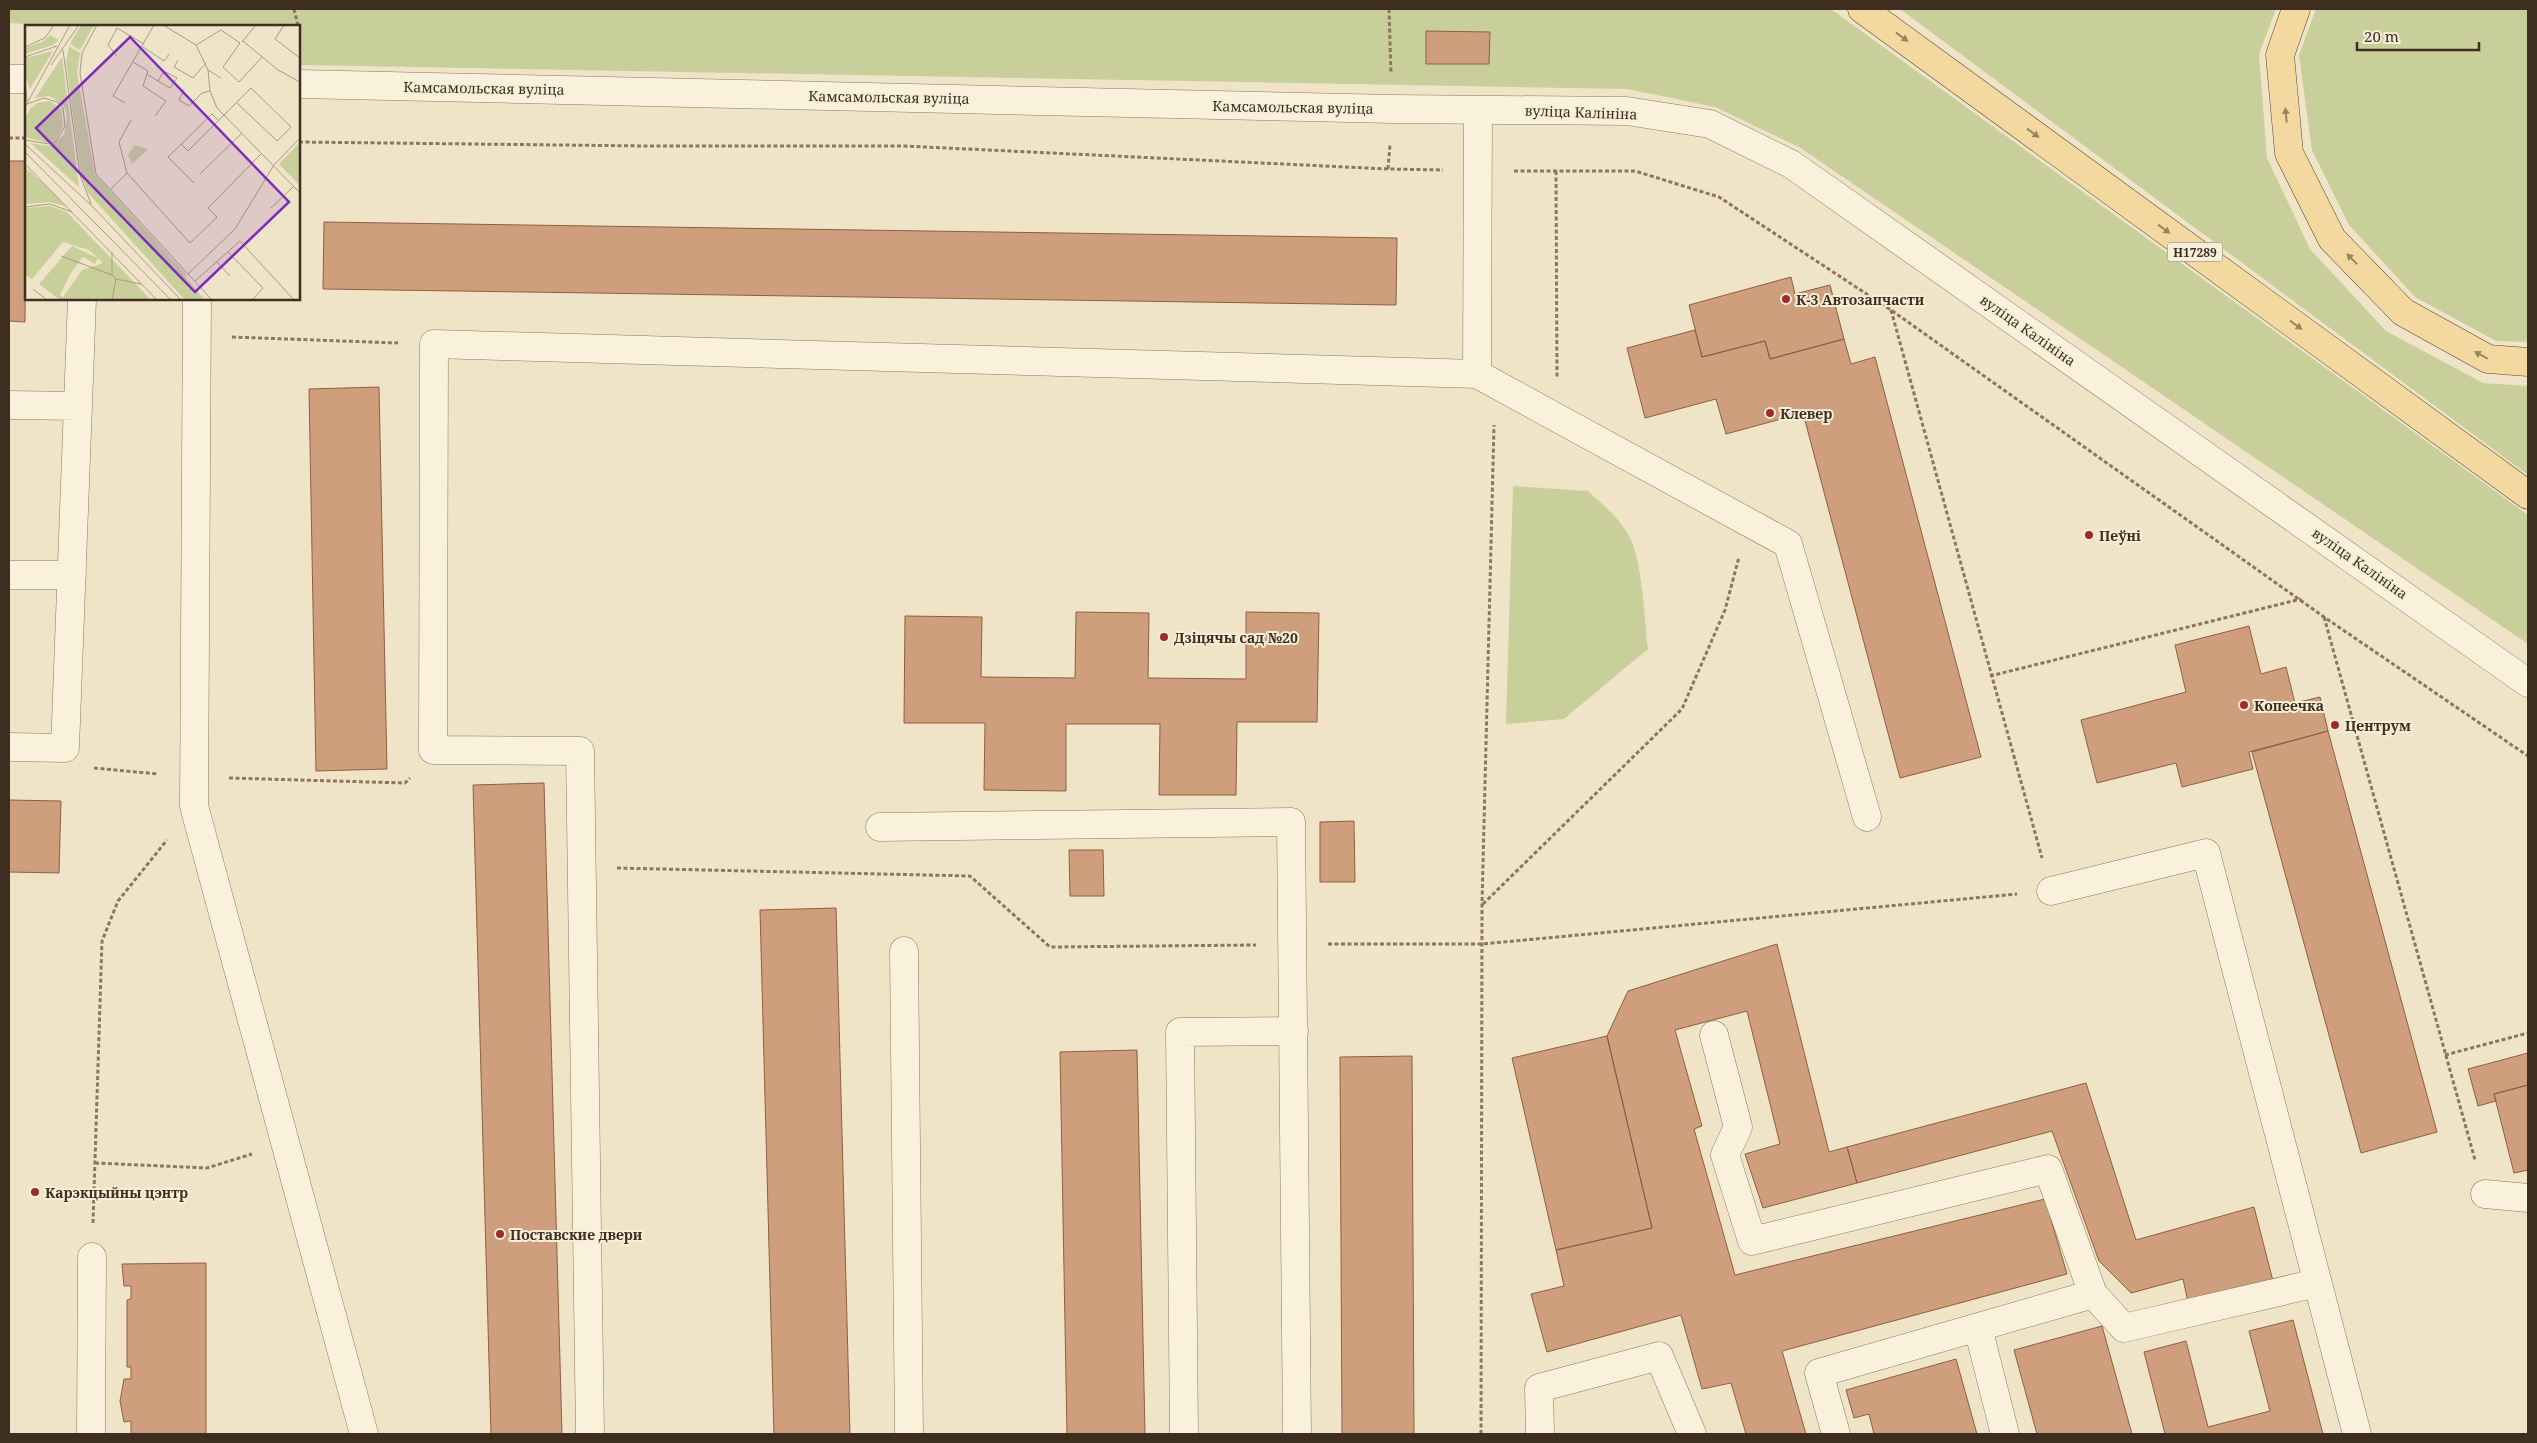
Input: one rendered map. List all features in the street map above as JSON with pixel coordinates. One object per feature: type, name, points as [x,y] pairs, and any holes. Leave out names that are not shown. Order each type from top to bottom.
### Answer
[{"type":"main road","name":"Н17289","points":[[1862,9],[2528,495]]},
{"type":"main road","points":[[2296,9],[2280,55],[2289,153],[2332,239],[2403,312],[2488,359],[2528,362]]},
{"type":"street","points":[[9,79],[25,79]]},
{"type":"street","name":"Камсамольская вуліца","points":[[300,84],[1478,110]]},
{"type":"street","points":[[1478,110],[1486,379]]},
{"type":"street","name":"вуліца Калініна","points":[[1478,110],[1626,111],[1710,124],[1791,164],[2528,683]]},
{"type":"street","points":[[9,747],[65,748],[82,300]]},
{"type":"street","points":[[197,300],[194,806],[364,1434]]},
{"type":"street","points":[[590,1434],[580,751],[433,750],[434,344],[1486,379],[1788,544],[1867,817]]},
{"type":"street","points":[[9,405],[78,406]]},
{"type":"street","points":[[9,575],[72,575]]},
{"type":"street","points":[[880,827],[1291,822],[1297,1434]]},
{"type":"street","points":[[2052,891],[2206,853],[2357,1434]]},
{"type":"street","points":[[904,951],[909,1434]]},
{"type":"street","points":[[1184,1434],[1180,1032],[1294,1030]]},
{"type":"street","points":[[1714,1035],[1738,1127],[1725,1155],[1752,1241],[2048,1169],[2093,1294],[2124,1328],[2317,1283]]},
{"type":"street","points":[[2485,1194],[2528,1198]]},
{"type":"street","points":[[91,1434],[92,1257]]},
{"type":"street","points":[[1836,1434],[1820,1374],[2093,1294]]},
{"type":"street","points":[[1978,1328],[2005,1434]]},
{"type":"street","points":[[1540,1434],[1539,1388],[1659,1356],[1692,1434]]},
{"type":"path","points":[[294,9],[298,25]]},
{"type":"path","points":[[9,138],[25,138]]},
{"type":"path","points":[[1556,171],[1557,418]]},
{"type":"path","points":[[1890,310],[1990,676],[2052,891]]},
{"type":"path","points":[[196,336],[434,344]]},
{"type":"path","points":[[1481,1434],[1482,904],[1486,379]]},
{"type":"path","points":[[1482,904],[1682,709],[1725,610],[1748,521]]},
{"type":"path","points":[[1990,676],[2302,599]]},
{"type":"path","points":[[2324,617],[2485,1194]]},
{"type":"path","points":[[65,748],[86,768],[193,776],[405,784],[433,750]]},
{"type":"path","points":[[92,1257],[102,941],[118,901],[194,806]]},
{"type":"path","points":[[2445,1054],[2528,1033]]},
{"type":"path","points":[[95,1163],[207,1168],[285,1143]]},
{"type":"green space","points":[[9,9],[1831,9],[2528,515],[2528,644],[1799,147],[1715,107],[1627,89],[300,65],[300,25],[42,25],[9,23]]},
{"type":"green space","points":[[1900,9],[2276,9],[2259,54],[2267,158],[2310,249],[2386,331],[2483,383],[2528,386],[2528,475]]},
{"type":"green space","points":[[2316,9],[2528,9],[2528,342],[2496,341],[2415,297],[2349,225],[2312,150],[2299,55]]},
{"type":"green space","points":[[1513,486],[1588,491],[1620,522],[1628,534],[1637,558],[1648,649],[1564,719],[1506,724]]},
{"type":"building","points":[[1426,31],[1490,32],[1489,64],[1426,64]]},
{"type":"building","points":[[9,161],[25,161],[25,322],[9,321]]},
{"type":"building","points":[[324,222],[1397,238],[1396,305],[323,289]]},
{"type":"building","points":[[1791,277],[1795,294],[1830,285],[1844,339],[1770,359],[1765,341],[1702,357],[1689,305]]},
{"type":"building","points":[[1695,330],[1702,357],[1765,341],[1770,359],[1844,339],[1851,364],[1875,357],[1981,757],[1900,778],[1803,413],[1726,434],[1716,399],[1645,418],[1627,348]]},
{"type":"building","points":[[379,387],[387,769],[316,771],[309,389]]},
{"type":"building","points":[[1076,612],[1149,613],[1148,678],[1246,679],[1246,612],[1319,613],[1317,722],[1237,722],[1236,795],[1159,795],[1160,724],[1066,724],[1066,791],[984,790],[985,723],[904,723],[905,616],[982,617],[981,677],[1075,678]]},
{"type":"building","points":[[2249,626],[2261,674],[2286,667],[2295,703],[2320,697],[2328,731],[2249,752],[2253,769],[2182,787],[2176,763],[2097,783],[2081,720],[2186,692],[2175,645]]},
{"type":"building","points":[[2328,731],[2437,1132],[2361,1153],[2252,752]]},
{"type":"building","points":[[544,783],[562,1434],[491,1434],[473,785]]},
{"type":"building","points":[[9,800],[61,801],[59,873],[9,872]]},
{"type":"building","points":[[1354,821],[1355,882],[1320,882],[1320,822]]},
{"type":"building","points":[[1069,850],[1103,850],[1104,896],[1070,896]]},
{"type":"building","points":[[836,908],[850,1434],[774,1434],[760,910]]},
{"type":"building","points":[[1777,944],[1829,1152],[1847,1147],[1857,1183],[1763,1208],[1745,1154],[1780,1144],[1747,1011],[1675,1030],[1702,1126],[1694,1129],[1735,1275],[2045,1199],[2067,1274],[1782,1351],[1806,1434],[1746,1434],[1731,1383],[1702,1389],[1681,1315],[1547,1352],[1531,1294],[1564,1286],[1556,1250],[1652,1228],[1607,1036],[1628,991]]},
{"type":"building","points":[[1607,1036],[1652,1228],[1556,1250],[1512,1058]]},
{"type":"building","points":[[1137,1050],[1145,1434],[1067,1434],[1060,1052]]},
{"type":"building","points":[[2528,1053],[2528,1085],[2494,1094],[2496,1101],[2478,1106],[2468,1069]]},
{"type":"building","points":[[1412,1056],[1414,1434],[1342,1434],[1340,1057]]},
{"type":"building","points":[[2086,1083],[2136,1240],[2254,1207],[2273,1281],[2188,1302],[2183,1279],[2131,1293],[2099,1261],[2052,1131],[1857,1183],[1847,1147]]},
{"type":"building","points":[[2528,1085],[2528,1170],[2514,1173],[2494,1094]]},
{"type":"building","points":[[206,1263],[206,1434],[131,1434],[131,1421],[124,1422],[120,1401],[124,1379],[131,1379],[131,1367],[127,1367],[127,1300],[131,1299],[131,1286],[124,1286],[122,1264]]},
{"type":"building","points":[[2293,1320],[2323,1434],[2165,1434],[2144,1352],[2186,1341],[2208,1427],[2270,1411],[2249,1331]]},
{"type":"building","points":[[2102,1326],[2132,1434],[2037,1434],[2014,1350]]},
{"type":"building","points":[[1956,1359],[1977,1434],[1874,1434],[1869,1414],[1854,1418],[1846,1390]]},
{"type":"place","name":"К-3 Автозапчасти","points":[[1786,299]]},
{"type":"place","name":"Клевер","points":[[1770,413]]},
{"type":"place","name":"Пеўні","points":[[2089,535]]},
{"type":"place","name":"Дзіцячы сад №20","points":[[1164,637]]},
{"type":"place","name":"Копеечка","points":[[2244,705]]},
{"type":"place","name":"Центрум","points":[[2335,725]]},
{"type":"place","name":"Карэкцыйны цэнтр","points":[[35,1192]]},
{"type":"place","name":"Поставские двери","points":[[500,1234]]}]
